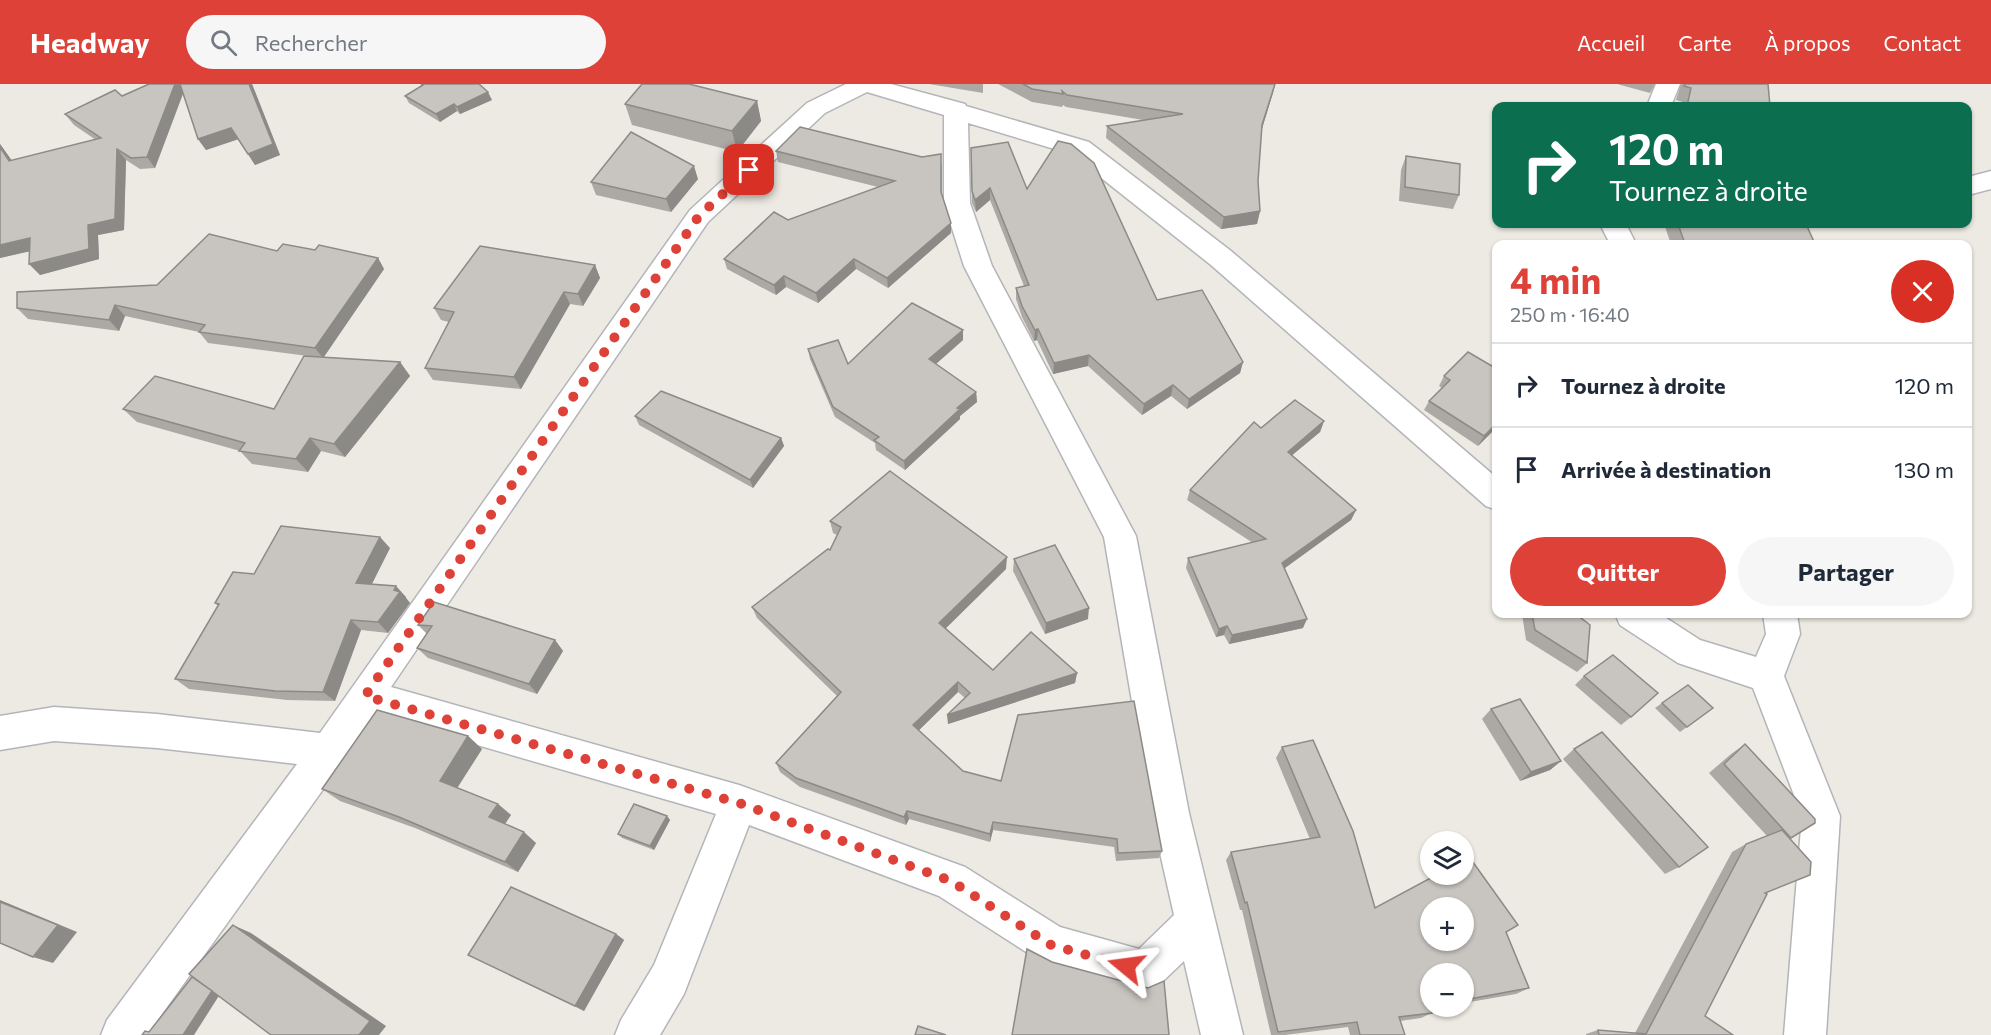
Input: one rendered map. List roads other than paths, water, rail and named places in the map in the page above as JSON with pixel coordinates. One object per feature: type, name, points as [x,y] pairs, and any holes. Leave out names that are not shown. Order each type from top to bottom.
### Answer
[{"type":"street","points":[[122,1035],[329,751],[699,216],[816,108],[865,84],[956,109],[1080,148],[1221,258],[1492,493]]},
{"type":"street","points":[[1661,102],[1668,84]]},
{"type":"street","points":[[956,109],[957,203],[978,266],[1120,536],[1170,813],[1222,1035]]},
{"type":"street","points":[[1972,185],[1991,180]]},
{"type":"street","points":[[1638,618],[1690,651],[1766,676]]},
{"type":"street","points":[[1781,618],[1783,634],[1766,676],[1821,816],[1805,1035]]},
{"type":"street","points":[[365,696],[739,803],[951,881],[1051,945],[1145,971],[1196,922]]},
{"type":"street","points":[[0,733],[54,724],[157,731],[329,751]]},
{"type":"street","points":[[636,1035],[669,980],[739,803]]}]
